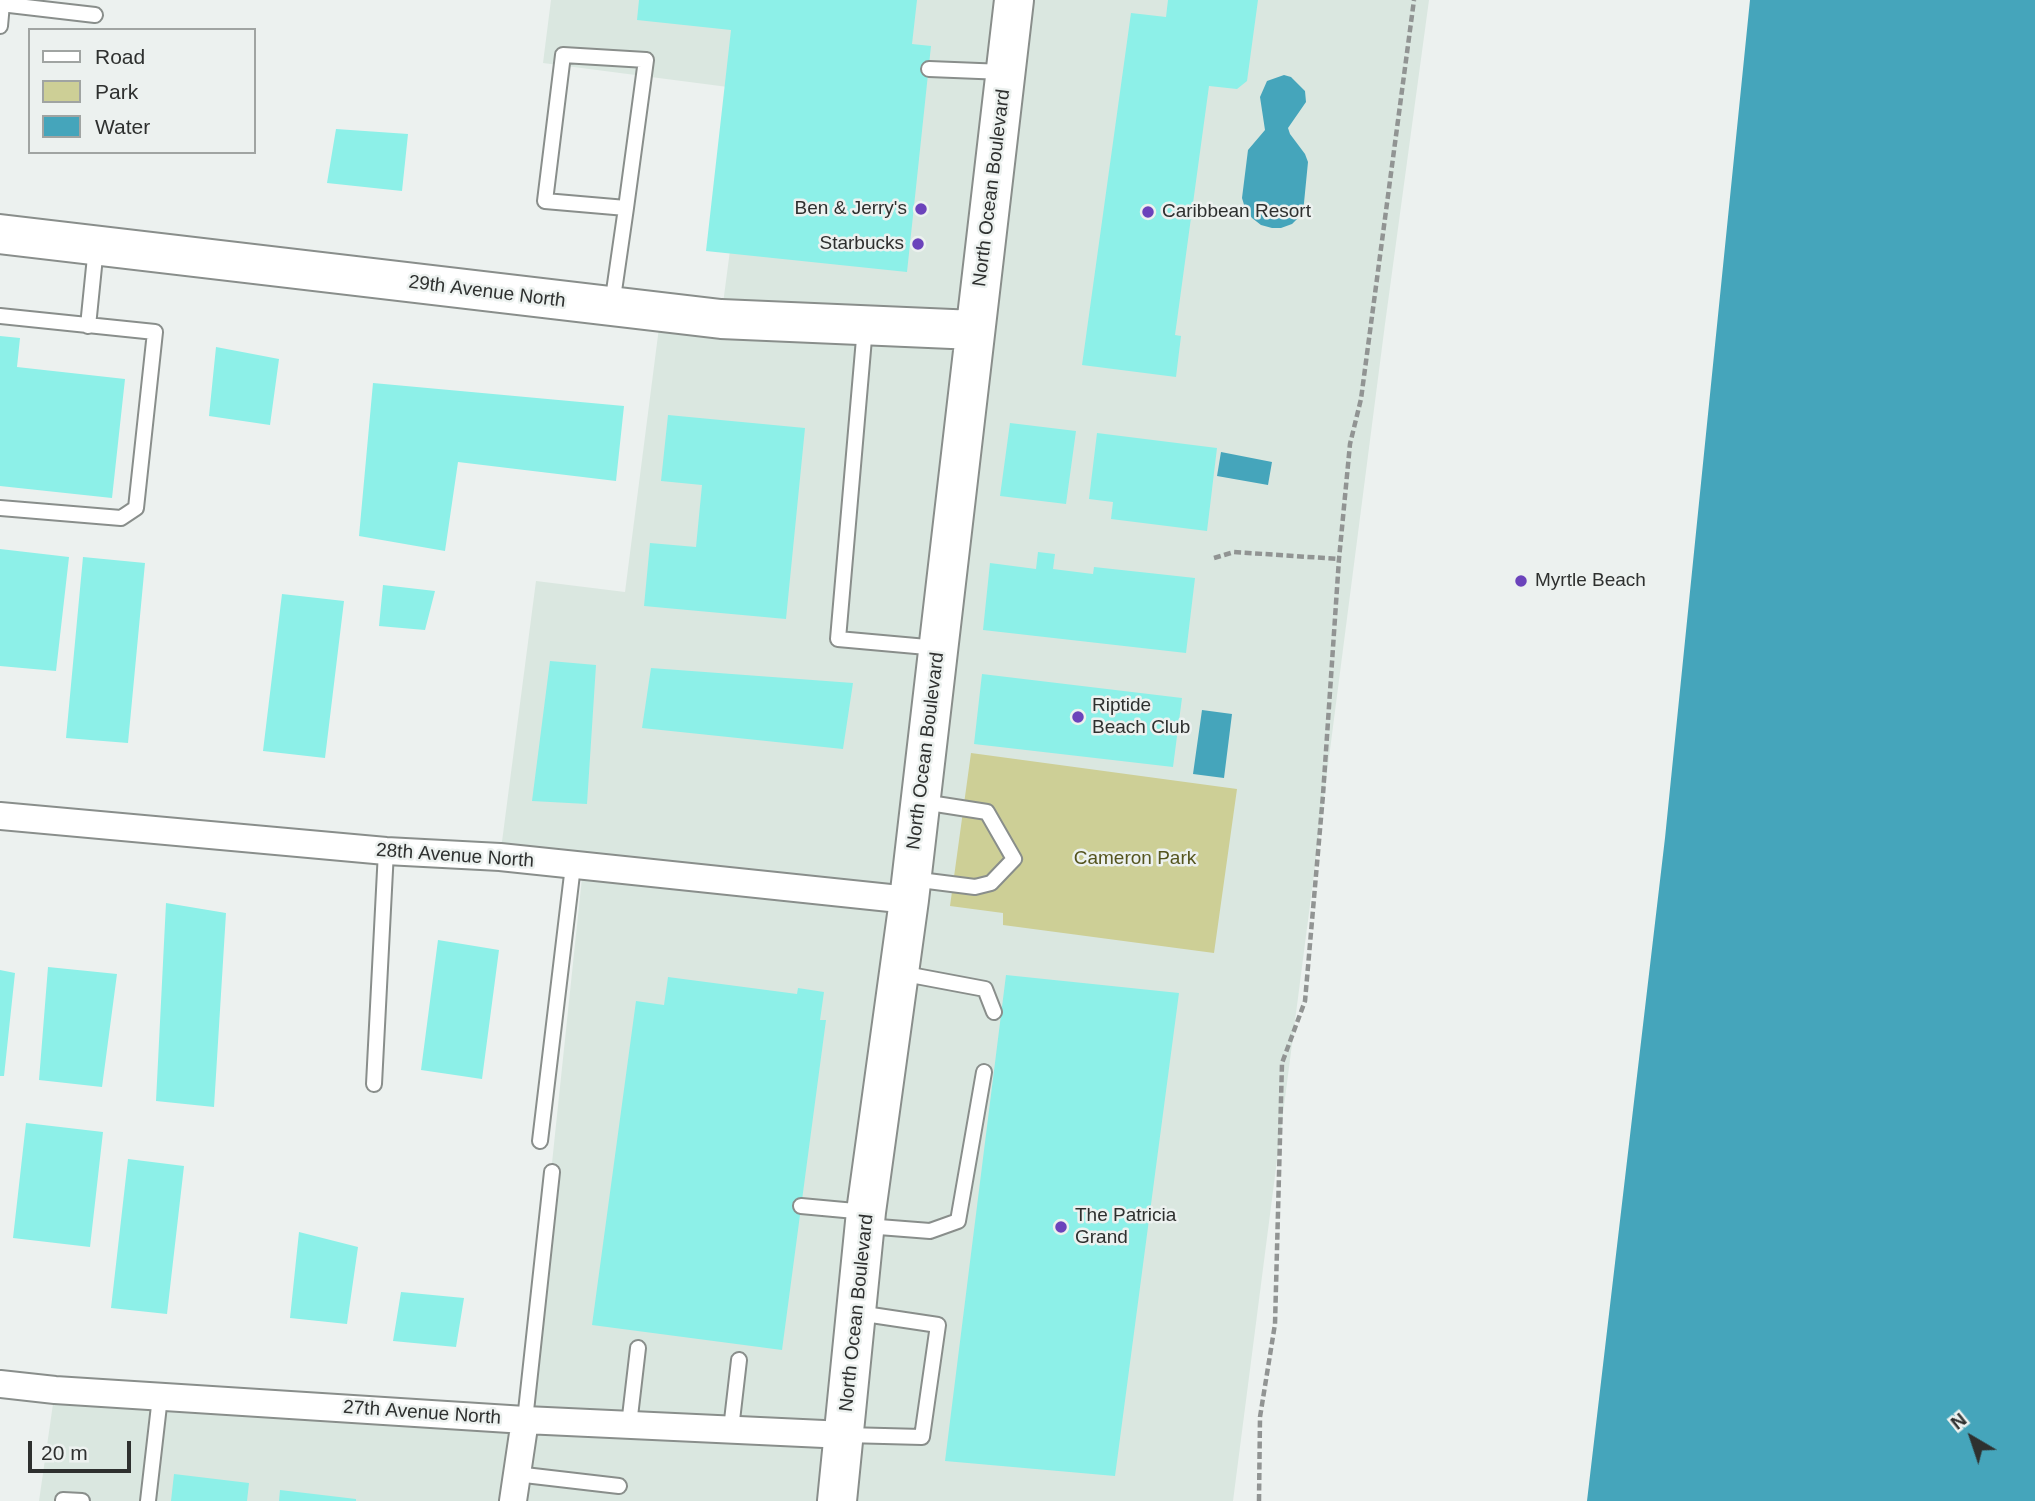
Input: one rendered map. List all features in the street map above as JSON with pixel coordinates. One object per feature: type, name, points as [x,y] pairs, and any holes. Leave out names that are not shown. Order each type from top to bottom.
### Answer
[{"type":"main road","name":"North Ocean Boulevard","points":[[837,1501],[866,1219],[910,889],[1014,0]]},
{"type":"main road","name":"29th Avenue North","points":[[0,234],[720,319],[975,330]]},
{"type":"street","name":"28th Avenue North","points":[[0,816],[386,851],[500,857],[573,866],[910,889]]},
{"type":"street","name":"27th Avenue North","points":[[0,1384],[525,1420],[845,1435]]},
{"type":"street","points":[[513,1501],[525,1420]]},
{"type":"lane","points":[[0,26],[1,4],[95,15]]},
{"type":"lane","points":[[612,306],[626,208],[646,60],[564,55],[545,201],[626,208]]},
{"type":"lane","points":[[929,69],[1006,72]]},
{"type":"lane","points":[[88,326],[96,246]]},
{"type":"lane","points":[[0,316],[155,332],[136,508],[121,518],[0,509]]},
{"type":"lane","points":[[865,326],[838,639],[939,648]]},
{"type":"lane","points":[[910,889],[975,887],[991,883],[1014,859],[987,811],[920,802]]},
{"type":"lane","points":[[374,1084],[386,851]]},
{"type":"lane","points":[[540,1141],[573,866]]},
{"type":"lane","points":[[898,973],[985,989],[994,1012]]},
{"type":"lane","points":[[801,1206],[930,1231],[958,1221],[984,1072]]},
{"type":"lane","points":[[525,1420],[552,1172]]},
{"type":"lane","points":[[845,1435],[922,1437],[938,1325],[857,1313]]},
{"type":"lane","points":[[629,1425],[638,1348]]},
{"type":"lane","points":[[731,1429],[738,1360]]},
{"type":"lane","points":[[148,1501],[160,1397]]},
{"type":"lane","points":[[516,1474],[620,1486]]},
{"type":"lane","points":[[64,1500],[82,1501]]},
{"type":"path","points":[[1259,1501],[1260,1417],[1275,1324],[1282,1063],[1305,1001],[1350,444],[1361,400],[1414,0]]},
{"type":"path","points":[[1214,558],[1234,552],[1339,559]]},
{"type":"shaded area","points":[[551,0],[1429,0],[1233,1501],[39,1501],[55,1390],[525,1420],[583,868],[500,857],[536,581],[625,592],[661,312],[721,319],[751,90],[543,63]]},
{"type":"green space","name":"Cameron Park","points":[[971,753],[1237,789],[1214,953],[1003,925],[1003,913],[950,906]]},
{"type":"water","points":[[1750,0],[2035,0],[2035,1501],[1587,1501],[1665,838]]},
{"type":"water","points":[[1284,75],[1291,77],[1305,91],[1306,102],[1288,128],[1308,162],[1303,213],[1292,224],[1272,228],[1261,225],[1252,218],[1242,198],[1248,150],[1265,130],[1260,97],[1267,81]]},
{"type":"water","points":[[1221,452],[1272,462],[1268,485],[1217,476]]},
{"type":"water","points":[[1202,710],[1232,714],[1224,778],[1193,774]]},
{"type":"building","points":[[639,0],[917,0],[912,44],[931,46],[907,272],[706,251],[731,30],[637,20]]},
{"type":"building","name":"Caribbean Resort","points":[[1168,0],[1258,0],[1247,81],[1237,89],[1209,86],[1175,335],[1181,336],[1176,377],[1082,365],[1131,13],[1166,17]]},
{"type":"building","points":[[336,129],[408,134],[402,191],[327,183]]},
{"type":"building","points":[[0,336],[20,338],[17,367],[125,379],[112,498],[0,486]]},
{"type":"building","points":[[216,347],[279,359],[270,425],[209,416]]},
{"type":"building","points":[[373,383],[624,406],[616,481],[458,462],[445,551],[359,536]]},
{"type":"building","points":[[668,415],[805,428],[786,619],[644,606],[650,543],[696,547],[702,485],[661,481]]},
{"type":"building","points":[[1010,423],[1076,431],[1066,504],[1000,496]]},
{"type":"building","points":[[1097,433],[1217,448],[1207,531],[1111,519],[1113,502],[1089,499]]},
{"type":"building","points":[[0,549],[69,557],[56,671],[0,666]]},
{"type":"building","points":[[1038,552],[1055,554],[1053,569],[1093,574],[1094,567],[1195,578],[1186,653],[983,630],[990,563],[1036,569]]},
{"type":"building","points":[[83,557],[145,563],[128,743],[66,738]]},
{"type":"building","points":[[383,585],[435,591],[425,630],[379,626]]},
{"type":"building","points":[[282,594],[344,601],[325,758],[263,751]]},
{"type":"building","points":[[550,661],[596,665],[587,804],[532,801]]},
{"type":"building","points":[[651,668],[853,683],[843,749],[642,728]]},
{"type":"building","name":"Riptide Beach Club","points":[[982,674],[1182,698],[1173,767],[974,744]]},
{"type":"building","points":[[166,903],[226,913],[214,1107],[156,1101]]},
{"type":"building","points":[[438,940],[499,950],[482,1079],[421,1070]]},
{"type":"building","points":[[48,967],[117,974],[102,1087],[39,1080]]},
{"type":"building","points":[[0,970],[15,973],[4,1076],[0,1076]]},
{"type":"building","name":"The Patricia Grand","points":[[1006,975],[1179,993],[1115,1476],[945,1461]]},
{"type":"building","points":[[668,977],[797,994],[798,988],[824,992],[820,1020],[826,1020],[782,1350],[592,1325],[636,1001],[664,1005]]},
{"type":"building","points":[[26,1123],[103,1132],[90,1247],[13,1238]]},
{"type":"building","points":[[128,1159],[184,1166],[167,1314],[111,1308]]},
{"type":"building","points":[[299,1232],[358,1247],[347,1324],[290,1318]]},
{"type":"building","points":[[401,1292],[464,1298],[456,1347],[393,1341]]},
{"type":"building","points":[[174,1474],[249,1483],[247,1501],[171,1501]]},
{"type":"building","points":[[280,1490],[356,1499],[356,1501],[279,1501]]},
{"type":"place","name":"Ben & Jerry's","points":[[921,209]]},
{"type":"place","name":"Caribbean Resort","points":[[1148,212]]},
{"type":"place","name":"Starbucks","points":[[918,244]]},
{"type":"place","name":"Myrtle Beach","points":[[1521,581]]},
{"type":"place","name":"Riptide Beach Club","points":[[1078,717]]},
{"type":"place","name":"The Patricia Grand","points":[[1061,1227]]}]
